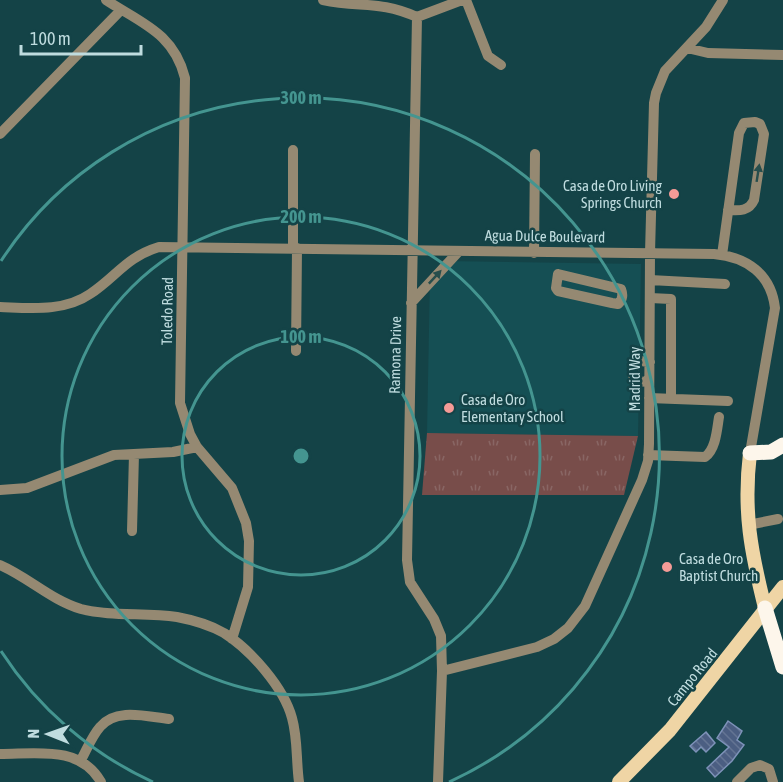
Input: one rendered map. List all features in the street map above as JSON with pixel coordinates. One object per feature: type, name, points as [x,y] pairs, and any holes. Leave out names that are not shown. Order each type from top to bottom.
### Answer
[{"type":"highway","points":[[750,453],[771,452],[783,446]]},
{"type":"highway","points":[[765,608],[783,668]]},
{"type":"main road","name":"Agua Dulce Boulevard","points":[[750,453],[747,486],[748,525],[765,608]]},
{"type":"main road","name":"Campo Road","points":[[620,782],[670,730],[783,586]]},
{"type":"street","name":"Toledo Road","points":[[106,0],[160,33],[171,47],[183,70],[186,101],[180,403],[196,447],[232,488],[241,505],[248,532],[248,587],[232,639]]},
{"type":"street","points":[[323,0],[342,3],[384,3],[417,17],[464,0],[488,56],[501,65]]},
{"type":"street","name":"Madrid Way","points":[[442,671],[537,647],[554,639],[575,621],[590,598],[642,480],[648,455],[654,103],[665,71],[706,27],[723,0]]},
{"type":"street","points":[[0,134],[121,10]]},
{"type":"street","name":"Ramona Drive","points":[[417,17],[407,568],[413,587],[438,627],[442,650],[438,782]]},
{"type":"street","points":[[687,48],[708,53],[783,55]]},
{"type":"street","points":[[722,255],[728,210],[739,133],[744,123],[755,122],[760,124],[764,134],[754,200],[751,207],[744,210],[728,210]]},
{"type":"street","points":[[293,150],[296,351]]},
{"type":"street","points":[[534,252],[535,154]]},
{"type":"street","name":"Agua Dulce Boulevard","points":[[0,307],[43,308],[72,303],[92,293],[137,255],[159,247],[722,255],[737,258],[757,270],[768,283],[774,300],[774,323],[750,453]]},
{"type":"street","points":[[411,303],[459,251]]},
{"type":"street","points":[[558,274],[621,289],[620,302],[612,303],[558,291],[556,288],[560,253]]},
{"type":"street","points":[[650,280],[724,284]]},
{"type":"street","points":[[650,298],[671,299],[671,399]]},
{"type":"street","points":[[649,382],[635,381],[633,375],[636,362],[650,362]]},
{"type":"street","points":[[649,398],[728,401]]},
{"type":"street","points":[[648,455],[705,457],[713,446],[719,417]]},
{"type":"street","points":[[0,490],[27,488],[114,454],[173,452],[196,447]]},
{"type":"street","points":[[132,531],[134,454]]},
{"type":"street","points":[[748,525],[778,519]]},
{"type":"street","points":[[0,566],[22,576],[65,603],[79,608],[108,613],[176,617],[210,627],[232,639],[258,663],[279,689],[287,704],[295,730],[299,782]]},
{"type":"street","points":[[81,760],[100,727],[114,718],[129,715],[169,719]]},
{"type":"street","points":[[0,754],[64,754],[81,760],[93,769],[101,782]]},
{"type":"street","points":[[736,782],[757,766],[766,767],[772,777]]},
{"type":"shaded area","points":[[442,261],[641,264],[638,436],[427,433],[430,277]]},
{"type":"green space","points":[[427,433],[638,436],[624,495],[422,495]]},
{"type":"building","points":[[728,721],[742,731],[737,740],[744,745],[732,761],[715,777],[707,768],[729,747],[717,738]]},
{"type":"building","points":[[706,732],[715,743],[706,752],[701,747],[696,752],[690,746]]},
{"type":"place","name":"Casa de Oro Living Springs Church","points":[[674,194]]},
{"type":"place","name":"Casa de Oro Elementary School","points":[[449,408]]},
{"type":"place","name":"Casa de Oro Baptist Church","points":[[667,567]]}]
